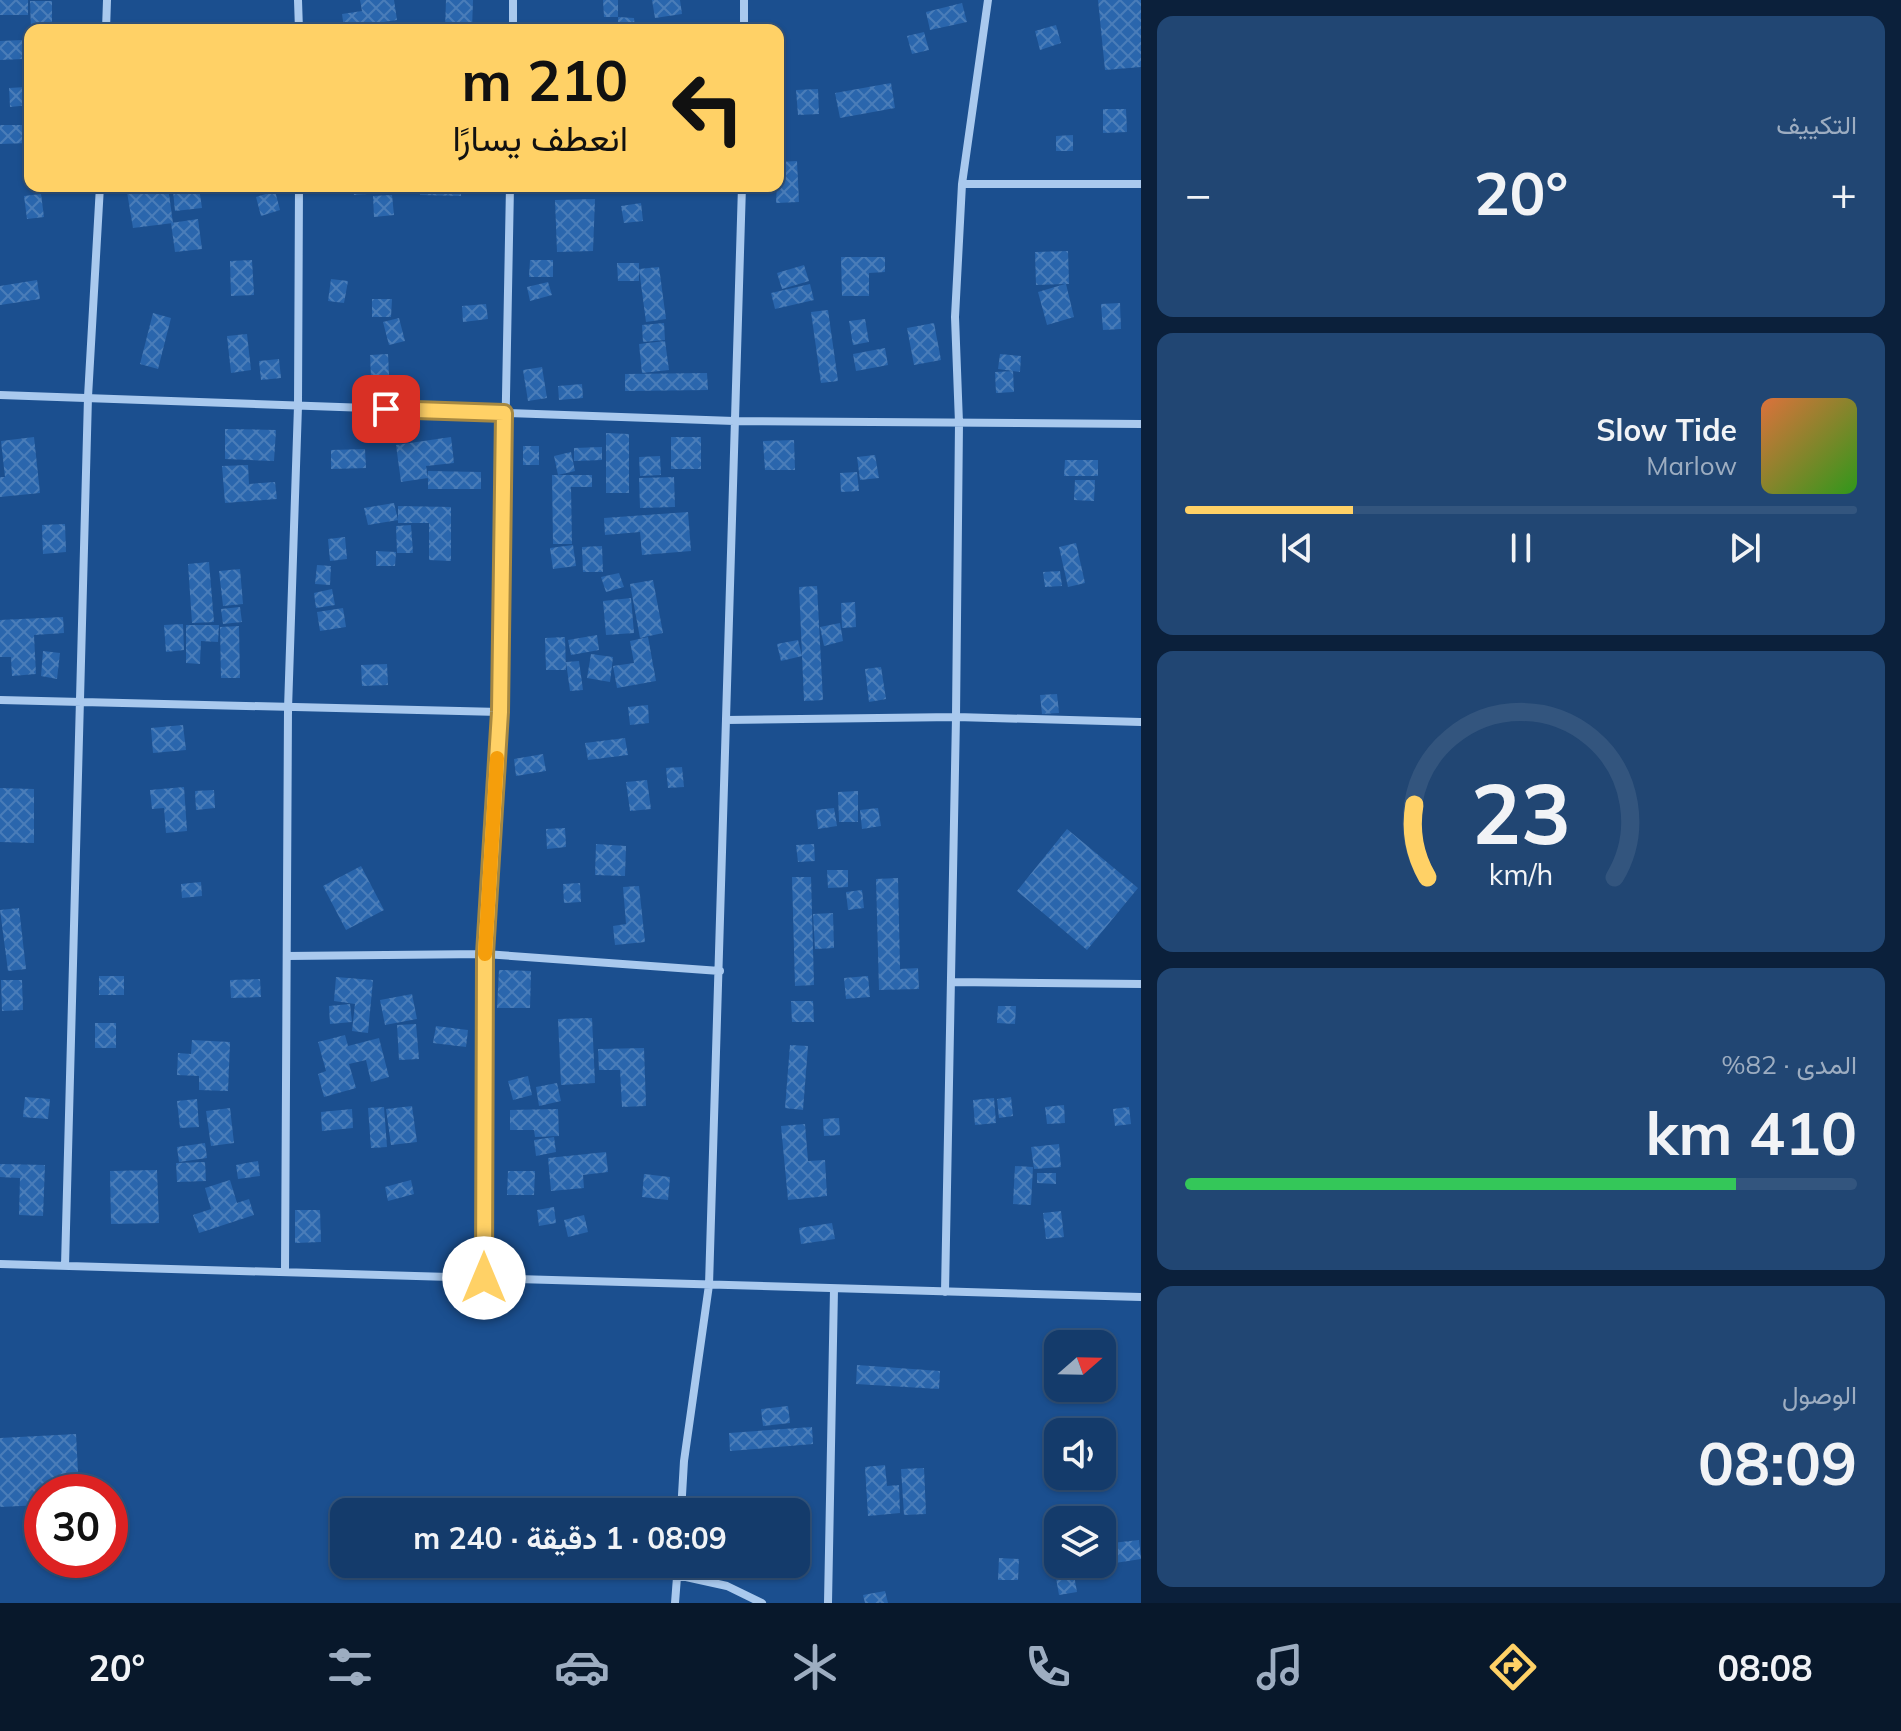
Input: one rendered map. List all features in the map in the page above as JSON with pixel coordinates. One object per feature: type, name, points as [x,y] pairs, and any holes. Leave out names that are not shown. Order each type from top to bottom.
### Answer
[{"type":"street","points":[[106,24],[107,0]]},
{"type":"street","points":[[298,0],[299,24]]},
{"type":"street","points":[[513,0],[513,24]]},
{"type":"street","points":[[744,0],[744,24]]},
{"type":"street","points":[[945,1292],[956,717],[959,423],[955,317],[962,184],[988,0]]},
{"type":"street","points":[[962,184],[1141,184]]},
{"type":"street","points":[[65,1266],[88,397],[100,192]]},
{"type":"street","points":[[285,1272],[288,709],[298,406],[299,192]]},
{"type":"street","points":[[484,1278],[485,954],[500,712],[510,192]]},
{"type":"street","points":[[682,1498],[684,1461],[709,1285],[742,192]]},
{"type":"street","points":[[0,395],[734,421],[1141,424]]},
{"type":"street","points":[[0,700],[500,712]]},
{"type":"street","points":[[726,720],[956,717],[1141,722]]},
{"type":"street","points":[[287,956],[485,954],[720,971]]},
{"type":"street","points":[[953,982],[1141,984]]},
{"type":"street","points":[[0,1264],[1141,1297]]},
{"type":"street","points":[[828,1603],[834,1289]]},
{"type":"street","points":[[675,1603],[677,1578]]},
{"type":"street","points":[[691,1578],[727,1586],[762,1603]]},
{"type":"building","points":[[0,0],[28,0],[28,15],[0,15]]},
{"type":"building","points":[[360,0],[394,0],[397,20],[343,24],[342,14],[362,11]]},
{"type":"building","points":[[446,0],[473,0],[472,24],[445,24]]},
{"type":"building","points":[[603,0],[618,0],[618,17],[604,17]]},
{"type":"building","points":[[652,0],[680,0],[682,14],[655,18]]},
{"type":"building","points":[[1098,0],[1141,0],[1141,67],[1105,70]]},
{"type":"building","points":[[30,1],[52,1],[52,24],[31,24]]},
{"type":"building","points":[[962,3],[967,22],[930,30],[926,12]]},
{"type":"building","points":[[618,17],[634,18],[634,24],[618,24]]},
{"type":"building","points":[[1056,25],[1061,43],[1040,50],[1035,31]]},
{"type":"building","points":[[924,32],[929,50],[912,54],[907,36]]},
{"type":"building","points":[[22,40],[23,59],[0,60],[0,41]]},
{"type":"building","points":[[891,83],[895,108],[840,118],[835,93]]},
{"type":"building","points":[[24,87],[24,106],[10,107],[9,88]]},
{"type":"building","points":[[818,89],[819,114],[798,115],[796,90]]},
{"type":"building","points":[[1103,109],[1126,109],[1127,132],[1103,133]]},
{"type":"building","points":[[0,125],[24,125],[24,143],[0,144]]},
{"type":"building","points":[[1073,135],[1073,151],[1056,151],[1056,136]]},
{"type":"building","points":[[797,161],[799,202],[776,203],[777,192],[784,192],[784,162]]},
{"type":"building","points":[[127,192],[169,192],[173,223],[133,228]]},
{"type":"building","points":[[173,192],[200,192],[202,208],[175,211]]},
{"type":"building","points":[[275,192],[280,210],[261,216],[256,197]]},
{"type":"building","points":[[354,192],[393,192],[354,195]]},
{"type":"building","points":[[420,192],[461,192],[461,196],[420,195]]},
{"type":"building","points":[[41,194],[44,217],[27,219],[24,196]]},
{"type":"building","points":[[392,195],[394,215],[374,217],[373,196]]},
{"type":"building","points":[[595,199],[593,251],[557,252],[555,200]]},
{"type":"building","points":[[641,203],[643,221],[624,223],[621,206]]},
{"type":"building","points":[[198,219],[202,249],[175,252],[171,223]]},
{"type":"building","points":[[1068,251],[1069,284],[1066,284],[1074,317],[1047,325],[1038,292],[1065,284],[1036,285],[1035,252]]},
{"type":"building","points":[[841,257],[885,257],[885,272],[869,273],[869,296],[842,296]]},
{"type":"building","points":[[252,260],[254,295],[231,296],[230,261]]},
{"type":"building","points":[[530,260],[553,260],[553,277],[529,277]]},
{"type":"building","points":[[617,263],[639,263],[639,281],[618,281]]},
{"type":"building","points":[[804,265],[809,281],[782,289],[777,273]]},
{"type":"building","points":[[659,267],[666,319],[646,322],[639,269]]},
{"type":"building","points":[[331,279],[348,281],[344,303],[328,301]]},
{"type":"building","points":[[37,280],[40,299],[0,305],[0,286]]},
{"type":"building","points":[[548,282],[552,295],[530,301],[527,287]]},
{"type":"building","points":[[810,284],[814,300],[775,309],[771,293]]},
{"type":"building","points":[[372,299],[392,299],[391,317],[372,317]]},
{"type":"building","points":[[1120,303],[1121,329],[1103,330],[1101,304]]},
{"type":"building","points":[[486,304],[488,319],[463,322],[462,306]]},
{"type":"building","points":[[828,310],[838,381],[821,383],[811,312]]},
{"type":"building","points":[[153,313],[171,318],[158,369],[140,364]]},
{"type":"building","points":[[399,318],[405,341],[389,345],[383,322]]},
{"type":"building","points":[[865,319],[869,342],[853,345],[849,321]]},
{"type":"building","points":[[664,323],[665,340],[643,342],[642,325]]},
{"type":"building","points":[[934,323],[941,360],[914,365],[907,328]]},
{"type":"building","points":[[247,334],[251,370],[231,373],[227,336]]},
{"type":"building","points":[[665,341],[669,370],[642,373],[639,344]]},
{"type":"building","points":[[885,348],[888,365],[856,371],[853,354]]},
{"type":"building","points":[[388,354],[389,375],[371,376],[370,355]]},
{"type":"building","points":[[1000,354],[1021,356],[1020,372],[998,369]]},
{"type":"building","points":[[279,359],[281,378],[261,380],[259,361]]},
{"type":"building","points":[[542,367],[547,398],[528,401],[523,370]]},
{"type":"building","points":[[1013,371],[1014,392],[996,393],[995,372]]},
{"type":"building","points":[[707,373],[708,390],[625,391],[625,374]]},
{"type":"building","points":[[582,384],[583,398],[559,400],[558,386]]},
{"type":"building","points":[[225,429],[276,430],[274,461],[225,459]]},
{"type":"building","points":[[606,433],[629,434],[629,493],[606,493]]},
{"type":"building","points":[[34,437],[40,493],[0,497],[0,477],[5,477],[1,441]]},
{"type":"building","points":[[451,437],[454,463],[426,466],[428,478],[401,482],[396,445]]},
{"type":"building","points":[[671,437],[701,437],[701,469],[671,469]]},
{"type":"building","points":[[794,440],[795,470],[765,470],[763,441]]},
{"type":"building","points":[[523,446],[539,446],[539,465],[523,465]]},
{"type":"building","points":[[602,447],[602,460],[574,461],[574,448]]},
{"type":"building","points":[[365,449],[366,468],[331,469],[331,450]]},
{"type":"building","points":[[571,452],[575,471],[558,475],[554,456]]},
{"type":"building","points":[[875,455],[879,478],[860,480],[857,457]]},
{"type":"building","points":[[660,456],[661,475],[640,476],[639,457]]},
{"type":"building","points":[[1065,460],[1098,460],[1098,476],[1064,476]]},
{"type":"building","points":[[248,465],[249,484],[275,482],[277,499],[225,503],[222,466]]},
{"type":"building","points":[[428,471],[481,472],[481,489],[428,489]]},
{"type":"building","points":[[857,472],[859,491],[841,492],[840,473]]},
{"type":"building","points":[[552,475],[592,475],[592,487],[571,487],[572,544],[553,544]]},
{"type":"building","points":[[674,477],[675,507],[640,508],[639,478]]},
{"type":"building","points":[[1075,480],[1095,480],[1094,501],[1074,500]]},
{"type":"building","points":[[394,503],[398,520],[368,525],[364,508]]},
{"type":"building","points":[[398,506],[451,507],[451,561],[429,560],[429,523],[398,523]]},
{"type":"building","points":[[688,512],[691,551],[642,555],[640,532],[605,535],[604,518]]},
{"type":"building","points":[[65,524],[66,552],[43,554],[42,525]]},
{"type":"building","points":[[411,525],[413,553],[397,553],[396,526]]},
{"type":"building","points":[[345,537],[347,559],[330,561],[328,539]]},
{"type":"building","points":[[1076,543],[1085,583],[1068,587],[1059,547]]},
{"type":"building","points":[[573,545],[576,566],[553,569],[550,548]]},
{"type":"building","points":[[602,546],[603,572],[583,572],[582,547]]},
{"type":"building","points":[[376,551],[396,552],[395,566],[376,566]]},
{"type":"building","points":[[209,562],[214,622],[192,623],[188,564]]},
{"type":"building","points":[[317,565],[331,566],[330,585],[315,584]]},
{"type":"building","points":[[240,569],[243,604],[223,606],[219,571]]},
{"type":"building","points":[[1060,571],[1062,586],[1045,587],[1043,572]]},
{"type":"building","points":[[619,573],[624,587],[606,592],[601,577]]},
{"type":"building","points":[[653,580],[663,633],[640,638],[630,584]]},
{"type":"building","points":[[817,586],[823,700],[804,701],[799,587]]},
{"type":"building","points":[[332,589],[335,605],[316,608],[314,593]]},
{"type":"building","points":[[631,598],[634,633],[606,635],[603,601]]},
{"type":"building","points":[[855,602],[856,627],[842,628],[841,603]]},
{"type":"building","points":[[240,607],[242,622],[223,624],[221,609]]},
{"type":"building","points":[[343,608],[346,627],[320,631],[317,612]]},
{"type":"building","points":[[63,617],[64,633],[34,635],[36,674],[12,676],[11,657],[0,657],[0,620]]},
{"type":"building","points":[[840,623],[843,641],[824,646],[820,627]]},
{"type":"building","points":[[183,624],[184,650],[166,652],[164,625]]},
{"type":"building","points":[[186,625],[219,625],[218,642],[201,641],[200,664],[186,663]]},
{"type":"building","points":[[239,626],[240,678],[221,678],[220,627]]},
{"type":"building","points":[[597,635],[599,650],[571,655],[568,640]]},
{"type":"building","points":[[565,637],[566,670],[546,670],[545,638]]},
{"type":"building","points":[[648,637],[656,681],[617,688],[613,666],[634,663],[630,641]]},
{"type":"building","points":[[798,640],[802,656],[781,661],[777,644]]},
{"type":"building","points":[[43,651],[60,653],[57,679],[41,676]]},
{"type":"building","points":[[591,654],[613,657],[610,682],[587,678]]},
{"type":"building","points":[[579,661],[583,690],[570,691],[566,662]]},
{"type":"building","points":[[387,664],[388,685],[362,686],[361,665]]},
{"type":"building","points":[[881,667],[886,699],[869,702],[865,669]]},
{"type":"building","points":[[1057,694],[1059,713],[1042,714],[1040,695]]},
{"type":"building","points":[[648,705],[649,723],[630,725],[628,707]]},
{"type":"building","points":[[183,725],[186,750],[153,753],[151,728]]},
{"type":"building","points":[[625,738],[628,755],[588,760],[585,743]]},
{"type":"building","points":[[543,754],[546,771],[516,776],[514,759]]},
{"type":"building","points":[[682,767],[684,787],[668,788],[666,768]]},
{"type":"building","points":[[647,780],[651,809],[630,811],[626,782]]},
{"type":"building","points":[[184,787],[187,831],[166,833],[164,808],[152,809],[150,790]]},
{"type":"building","points":[[0,788],[34,789],[34,843],[0,842]]},
{"type":"building","points":[[214,790],[215,808],[196,810],[195,791]]},
{"type":"building","points":[[858,791],[858,822],[839,822],[838,792]]},
{"type":"building","points":[[834,808],[837,826],[818,829],[816,810]]},
{"type":"building","points":[[878,808],[881,826],[862,829],[860,810]]},
{"type":"building","points":[[565,828],[566,847],[547,849],[546,829]]},
{"type":"building","points":[[1067,829],[1138,888],[1087,950],[1017,891]]},
{"type":"building","points":[[596,844],[626,846],[625,876],[595,875]]},
{"type":"building","points":[[814,844],[815,861],[798,862],[796,845]]},
{"type":"building","points":[[361,866],[384,910],[346,930],[323,886]]},
{"type":"building","points":[[827,870],[848,870],[848,887],[828,888]]},
{"type":"building","points":[[792,877],[811,877],[814,985],[795,986]]},
{"type":"building","points":[[898,878],[900,969],[918,968],[919,989],[879,990],[876,879]]},
{"type":"building","points":[[201,882],[202,896],[182,898],[181,884]]},
{"type":"building","points":[[580,883],[581,902],[564,903],[563,884]]},
{"type":"building","points":[[639,886],[645,942],[615,945],[613,926],[626,924],[623,887]]},
{"type":"building","points":[[862,890],[864,908],[848,910],[846,892]]},
{"type":"building","points":[[19,908],[26,969],[8,971],[0,910]]},
{"type":"building","points":[[833,913],[834,948],[815,949],[813,914]]},
{"type":"building","points":[[499,970],[531,971],[530,1008],[497,1008]]},
{"type":"building","points":[[99,976],[124,976],[124,995],[99,995]]},
{"type":"building","points":[[868,976],[870,997],[846,999],[844,978]]},
{"type":"building","points":[[336,977],[373,980],[368,1033],[352,1031],[355,1004],[334,1001]]},
{"type":"building","points":[[260,979],[261,997],[231,998],[230,980]]},
{"type":"building","points":[[1,980],[22,980],[23,1010],[2,1011]]},
{"type":"building","points":[[412,994],[417,1019],[385,1025],[380,1000]]},
{"type":"building","points":[[791,1001],[813,1001],[814,1022],[792,1022]]},
{"type":"building","points":[[350,1004],[352,1022],[330,1024],[329,1006]]},
{"type":"building","points":[[998,1006],[1016,1006],[1015,1024],[997,1023]]},
{"type":"building","points":[[592,1018],[595,1083],[561,1085],[558,1019]]},
{"type":"building","points":[[95,1023],[116,1023],[116,1048],[95,1048]]},
{"type":"building","points":[[416,1024],[419,1059],[399,1060],[397,1025]]},
{"type":"building","points":[[436,1026],[468,1030],[466,1047],[433,1043]]},
{"type":"building","points":[[345,1035],[348,1046],[379,1038],[389,1077],[371,1082],[366,1060],[349,1064],[356,1088],[324,1097],[318,1074],[326,1071],[318,1042]]},
{"type":"building","points":[[192,1040],[230,1042],[228,1091],[199,1090],[199,1076],[177,1075],[178,1053],[191,1054]]},
{"type":"building","points":[[790,1045],[808,1046],[803,1110],[785,1108]]},
{"type":"building","points":[[644,1048],[646,1106],[622,1107],[620,1070],[599,1070],[598,1049]]},
{"type":"building","points":[[528,1076],[532,1095],[513,1100],[508,1081]]},
{"type":"building","points":[[557,1083],[561,1101],[539,1106],[536,1087]]},
{"type":"building","points":[[25,1097],[50,1099],[48,1119],[23,1117]]},
{"type":"building","points":[[1011,1097],[1013,1116],[999,1118],[997,1099]]},
{"type":"building","points":[[994,1098],[996,1123],[975,1125],[973,1100]]},
{"type":"building","points":[[197,1099],[199,1127],[180,1128],[177,1101]]},
{"type":"building","points":[[1064,1105],[1065,1123],[1047,1124],[1045,1107]]},
{"type":"building","points":[[412,1106],[417,1142],[391,1145],[386,1109]]},
{"type":"building","points":[[384,1107],[387,1147],[371,1148],[368,1108]]},
{"type":"building","points":[[1129,1107],[1131,1124],[1115,1126],[1113,1109]]},
{"type":"building","points":[[230,1108],[234,1143],[211,1146],[206,1111]]},
{"type":"building","points":[[352,1109],[353,1128],[322,1131],[321,1112]]},
{"type":"building","points":[[558,1109],[559,1136],[535,1137],[534,1130],[510,1130],[510,1110]]},
{"type":"building","points":[[839,1118],[840,1135],[824,1136],[823,1119]]},
{"type":"building","points":[[805,1124],[808,1161],[825,1160],[827,1196],[788,1200],[781,1126]]},
{"type":"building","points":[[554,1137],[556,1152],[536,1156],[534,1140]]},
{"type":"building","points":[[205,1143],[207,1158],[179,1162],[177,1147]]},
{"type":"building","points":[[1059,1144],[1061,1167],[1034,1169],[1031,1147]]},
{"type":"building","points":[[606,1152],[608,1172],[583,1175],[584,1188],[551,1191],[548,1158]]},
{"type":"building","points":[[258,1161],[260,1176],[238,1179],[236,1165]]},
{"type":"building","points":[[205,1162],[206,1181],[177,1182],[176,1163]]},
{"type":"building","points":[[0,1164],[45,1165],[43,1216],[19,1215],[20,1178],[0,1177]]},
{"type":"building","points":[[1015,1166],[1033,1167],[1031,1205],[1013,1204]]},
{"type":"building","points":[[157,1170],[159,1223],[111,1224],[110,1171]]},
{"type":"building","points":[[508,1171],[535,1171],[534,1195],[507,1195]]},
{"type":"building","points":[[1037,1173],[1056,1173],[1056,1184],[1037,1183]]},
{"type":"building","points":[[644,1174],[670,1177],[668,1200],[642,1197]]},
{"type":"building","points":[[230,1180],[237,1203],[249,1199],[254,1215],[199,1233],[193,1215],[211,1209],[205,1188]]},
{"type":"building","points":[[411,1180],[414,1194],[388,1201],[385,1187]]},
{"type":"building","points":[[554,1207],[556,1223],[539,1226],[537,1210]]},
{"type":"building","points":[[295,1210],[320,1210],[321,1242],[295,1243]]},
{"type":"building","points":[[1061,1211],[1064,1237],[1046,1239],[1043,1213]]},
{"type":"building","points":[[584,1215],[588,1232],[568,1237],[564,1220]]},
{"type":"building","points":[[832,1223],[835,1239],[801,1244],[799,1228]]},
{"type":"building","points":[[857,1365],[940,1371],[939,1389],[856,1384]]},
{"type":"building","points":[[788,1406],[790,1423],[763,1426],[761,1409]]},
{"type":"building","points":[[812,1427],[813,1444],[730,1451],[729,1433]]},
{"type":"building","points":[[76,1434],[78,1474],[24,1474],[24,1506],[0,1507],[0,1438]]},
{"type":"building","points":[[885,1465],[887,1486],[899,1485],[900,1513],[868,1516],[865,1467]]},
{"type":"building","points":[[924,1468],[926,1514],[904,1515],[901,1469]]},
{"type":"building","points":[[1139,1540],[1141,1559],[1116,1563],[1116,1543]]},
{"type":"building","points":[[999,1558],[1019,1559],[1018,1580],[998,1580]]},
{"type":"building","points":[[1056,1578],[1075,1578],[1077,1592],[1059,1595]]},
{"type":"building","points":[[885,1591],[888,1603],[865,1603],[863,1595]]},
{"type":"slow traffic","points":[[485,954],[497,758]]},
{"type":"route","points":[[386,409],[504,413],[500,712],[485,954],[484,1278]]}]
